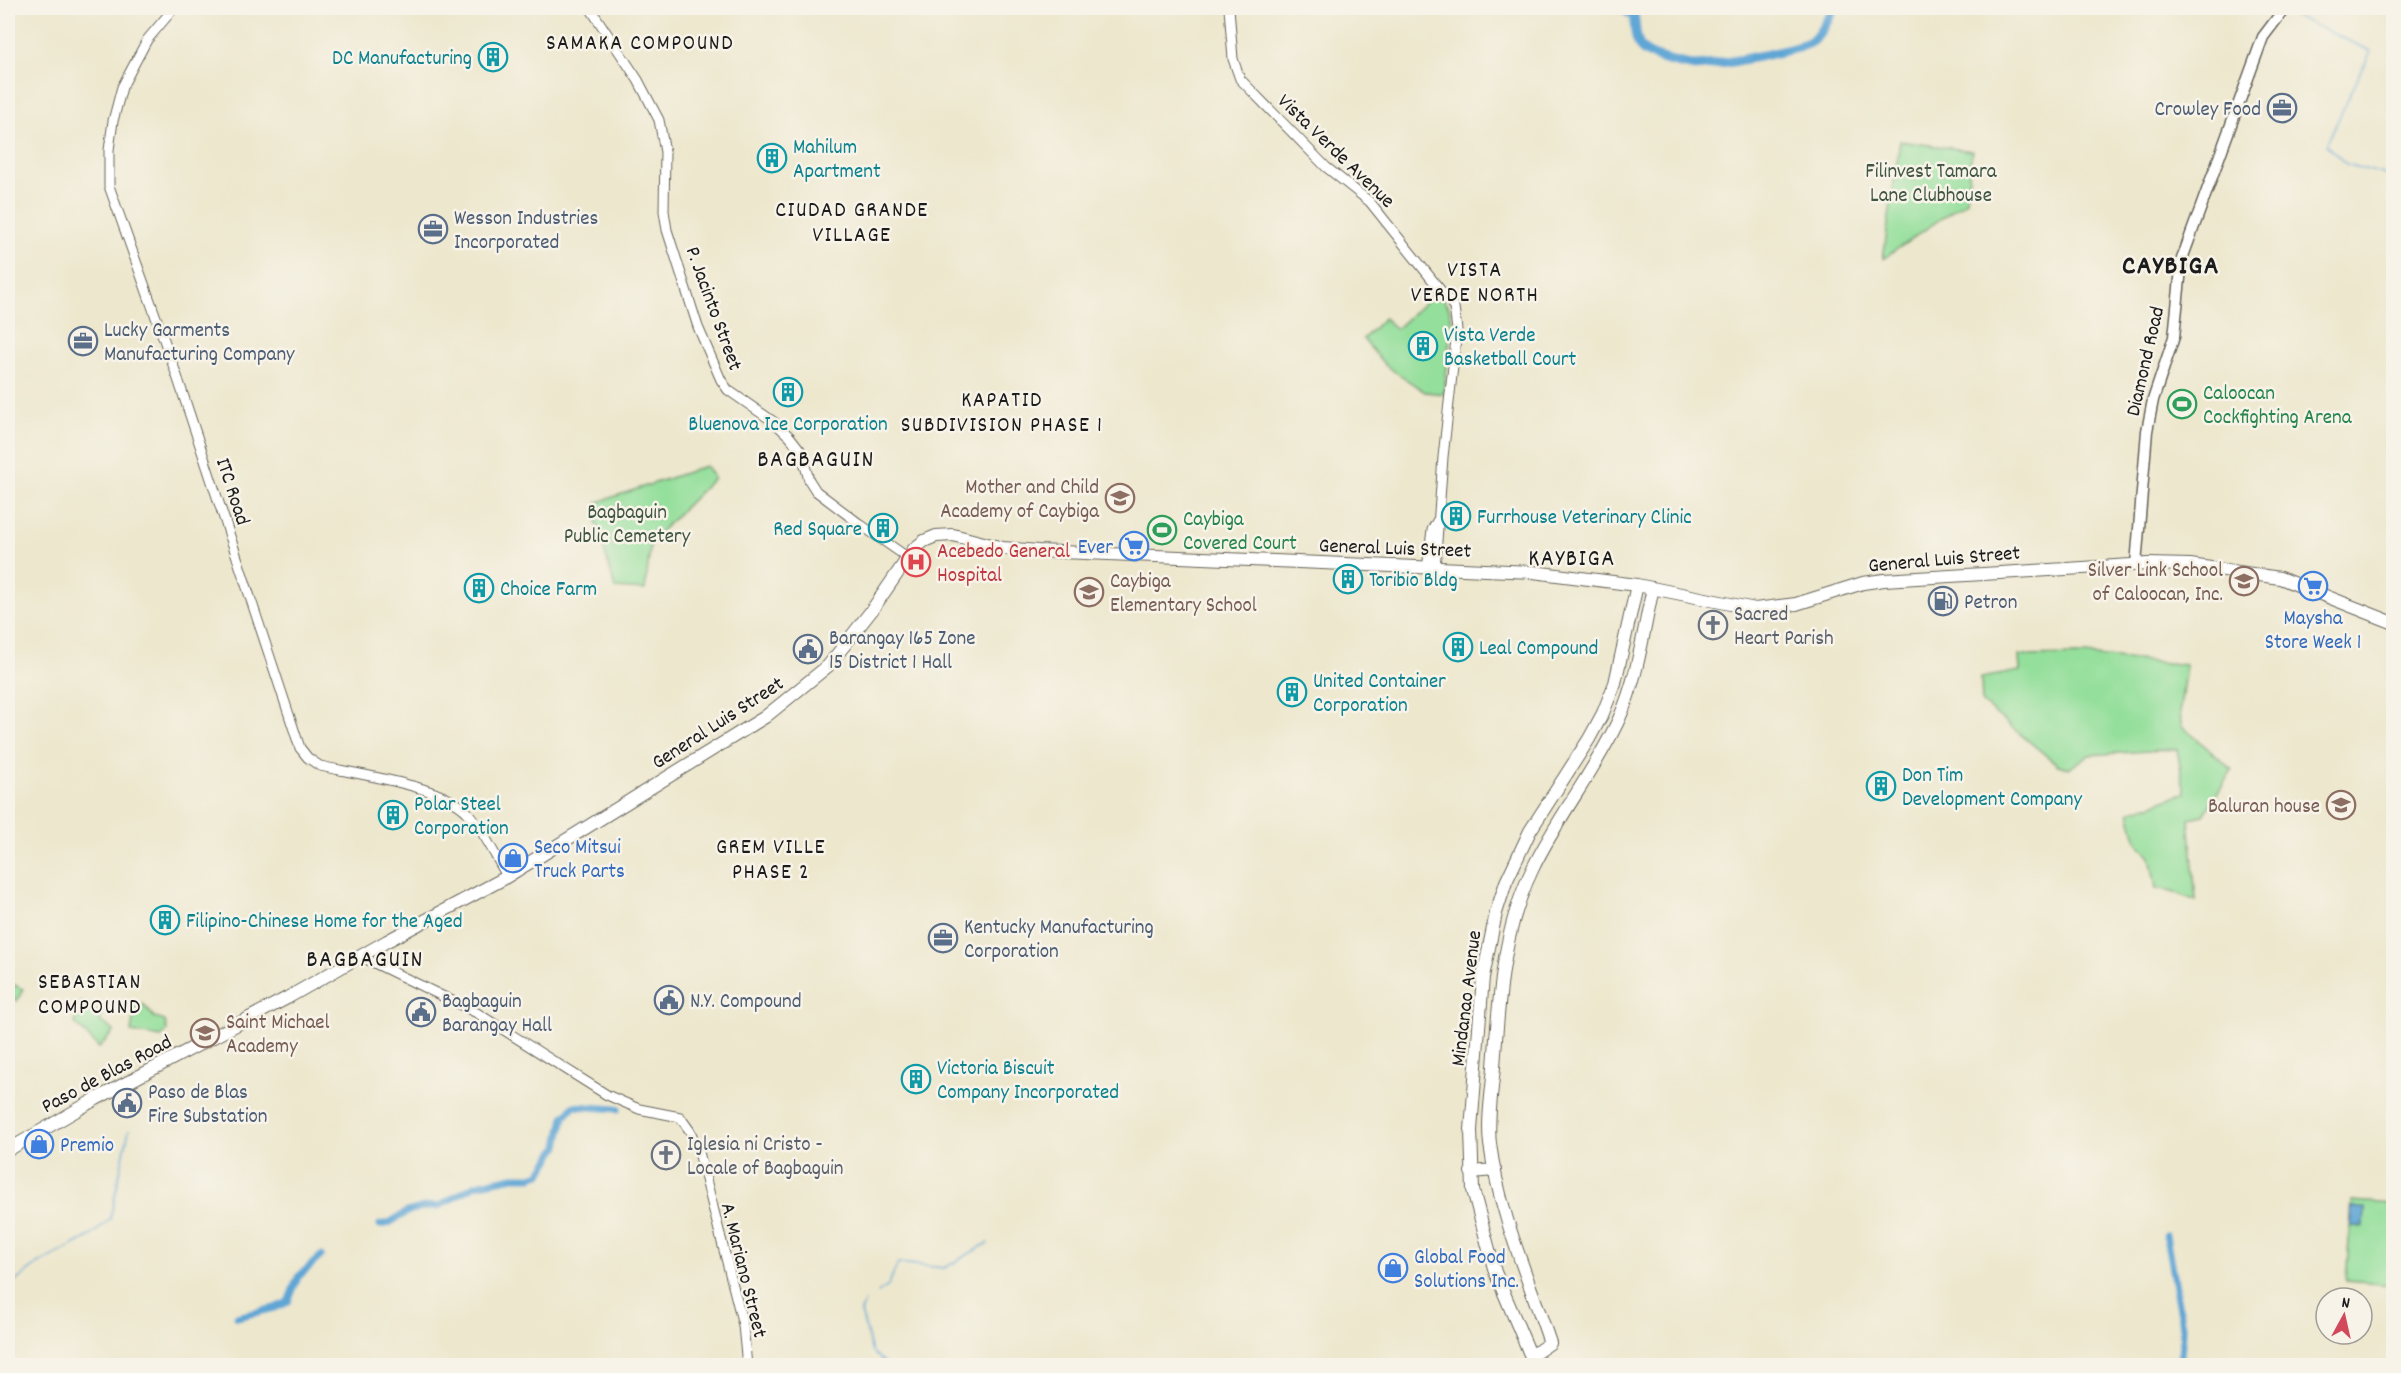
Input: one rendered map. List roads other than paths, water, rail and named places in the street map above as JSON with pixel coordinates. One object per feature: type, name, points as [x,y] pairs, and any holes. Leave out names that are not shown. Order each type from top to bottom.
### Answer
[{"type":"main road","name":"Diamond Road","points":[[2136,565],[2147,431],[2153,400],[2174,337],[2182,259],[2263,37],[2284,9]]},
{"type":"main road","name":"General Luis Street","points":[[287,998],[507,876],[759,721],[822,672],[849,641],[907,557],[924,541],[944,535],[1003,548],[1029,550],[1533,572],[1652,594],[1767,609],[1796,604],[1875,581],[2136,565],[2190,565],[2280,578],[2394,623]]},
{"type":"main road","name":"Mindanao Avenue","points":[[1636,590],[1615,682],[1603,713],[1530,831],[1506,882],[1489,944],[1483,977],[1471,1123],[1471,1172],[1480,1222],[1495,1272],[1510,1312],[1533,1361],[1550,1343],[1512,1241],[1495,1170],[1489,1130],[1505,952],[1515,912],[1533,868],[1620,718],[1631,687],[1652,594]]},
{"type":"main road","points":[[1554,794],[1569,804]]},
{"type":"main road","name":"Paso de Blas Road","points":[[8,1150],[100,1097],[287,998]]},
{"type":"main road","points":[[1471,1172],[1495,1170]]},
{"type":"main road","points":[[2393,1365],[2394,1327]]},
{"type":"street","name":"ITC Road","points":[[174,8],[147,40],[123,87],[113,121],[109,150],[109,186],[181,386],[300,748],[308,758],[320,766],[430,790],[450,799],[469,813],[507,876]]},
{"type":"street","name":"P. Jacinto Street","points":[[590,8],[638,80],[659,120],[665,152],[664,211],[667,230],[698,327],[716,373],[728,390],[774,422],[796,444],[809,480],[816,492],[907,557]]},
{"type":"street","name":"Vista Verde Avenue","points":[[1229,8],[1233,59],[1240,79],[1326,167],[1370,202],[1454,307],[1457,330],[1437,520],[1439,531],[1431,569]]},
{"type":"street","name":"A. Mariano Street","points":[[362,957],[477,1013],[607,1095],[639,1109],[676,1116],[683,1120],[694,1137],[699,1152],[743,1325],[747,1365]]},
{"type":"water","points":[[2352,1208],[2365,1208],[2364,1227],[2351,1226]]},
{"type":"waterway","points":[[1622,8],[1634,16],[1641,48],[1665,60],[1693,66],[1754,57],[1804,45],[1818,35],[1834,8]]},
{"type":"waterway","points":[[2288,13],[2371,51],[2326,145],[2346,164],[2394,177]]},
{"type":"waterway","points":[[380,1225],[389,1223],[407,1212],[439,1206],[476,1185],[540,1174],[558,1146],[564,1117],[574,1106],[618,1109]]},
{"type":"waterway","points":[[8,1287],[38,1264],[92,1235],[110,1219],[129,1130]]},
{"type":"waterway","points":[[2166,1236],[2183,1332],[2180,1366]]},
{"type":"waterway","points":[[878,1293],[888,1286],[898,1263],[944,1268],[988,1243]]},
{"type":"waterway","points":[[237,1317],[275,1308],[288,1302],[298,1277],[321,1256]]},
{"type":"waterway","points":[[865,1301],[861,1312],[872,1352],[889,1366]]},
{"type":"place","name":"DC Manufacturing","points":[[493,57]]},
{"type":"place","name":"Crowley Food","points":[[2282,108]]},
{"type":"place","name":"Mahilum Apartment","points":[[772,158]]},
{"type":"place","name":"Wesson Industries Incorporated","points":[[433,229]]},
{"type":"place","name":"Lucky Garments Manufacturing Company","points":[[83,341]]},
{"type":"place","name":"Vista Verde Basketball Court","points":[[1423,346]]},
{"type":"place","name":"Bluenova Ice Corporation","points":[[788,392]]},
{"type":"place","name":"Caloocan Cockfighting Arena","points":[[2182,404]]},
{"type":"place","name":"Mother and Child Academy of Caybiga","points":[[1120,498]]},
{"type":"place","name":"Furrhouse Veterinary Clinic","points":[[1456,516]]},
{"type":"place","name":"Red Square","points":[[883,528]]},
{"type":"place","name":"Caybiga Covered Court","points":[[1162,530]]},
{"type":"place","name":"Ever","points":[[1134,546]]},
{"type":"place","name":"Acebedo General Hospital","points":[[916,562]]},
{"type":"place","name":"Toribio Bldg","points":[[1348,579]]},
{"type":"place","name":"Silver Link School of Caloocan, Inc.","points":[[2244,581]]},
{"type":"place","name":"Maysha Store Week 1","points":[[2313,586]]},
{"type":"place","name":"Choice Farm","points":[[479,588]]},
{"type":"place","name":"Caybiga Elementary School","points":[[1089,592]]},
{"type":"place","name":"Petron","points":[[1943,601]]},
{"type":"place","name":"Sacred Heart Parish","points":[[1713,625]]},
{"type":"place","name":"Leal Compound","points":[[1458,647]]},
{"type":"place","name":"Barangay 165 Zone 15 District 1 Hall","points":[[808,649]]},
{"type":"place","name":"United Container Corporation","points":[[1292,692]]},
{"type":"place","name":"Don Tim Development Company","points":[[1881,786]]},
{"type":"place","name":"Baluran house","points":[[2341,805]]},
{"type":"place","name":"Polar Steel Corporation","points":[[393,815]]},
{"type":"place","name":"Seco Mitsui Truck Parts","points":[[513,858]]},
{"type":"place","name":"Filipino-Chinese Home for the Aged","points":[[165,920]]},
{"type":"place","name":"Kentucky Manufacturing Corporation","points":[[943,938]]},
{"type":"place","name":"N.Y. Compound","points":[[669,1000]]},
{"type":"place","name":"Bagbaguin Barangay Hall","points":[[421,1012]]},
{"type":"place","name":"Saint Michael Academy","points":[[205,1033]]},
{"type":"place","name":"Victoria Biscuit Company Incorporated","points":[[916,1079]]},
{"type":"place","name":"Paso de Blas Fire Substation","points":[[127,1103]]},
{"type":"place","name":"Premio","points":[[39,1144]]},
{"type":"place","name":"Iglesia ni Cristo - Locale of Bagbaguin","points":[[666,1155]]},
{"type":"place","name":"Global Food Solutions Inc.","points":[[1393,1268]]},
{"type":"district","name":"SAMAKA COMPOUND","points":[[640,41]]},
{"type":"district","name":"CIUDAD GRANDE VILLAGE","points":[[852,220]]},
{"type":"district","name":"CAYBIGA","points":[[2171,264]]},
{"type":"district","name":"VISTA VERDE NORTH","points":[[1475,280]]},
{"type":"district","name":"KAPATID SUBDIVISION PHASE 1","points":[[1002,410]]},
{"type":"district","name":"BAGBAGUIN","points":[[816,458]]},
{"type":"district","name":"KAYBIGA","points":[[1572,557]]},
{"type":"district","name":"GREM VILLE PHASE 2","points":[[771,858]]},
{"type":"district","name":"BAGBAGUIN","points":[[365,958]]},
{"type":"district","name":"SEBASTIAN COMPOUND","points":[[90,992]]},
{"type":"park label","name":"Filinvest Tamara Lane Clubhouse","points":[[1931,182]]},
{"type":"park label","name":"Bagbaguin Public Cemetery","points":[[627,523]]}]
